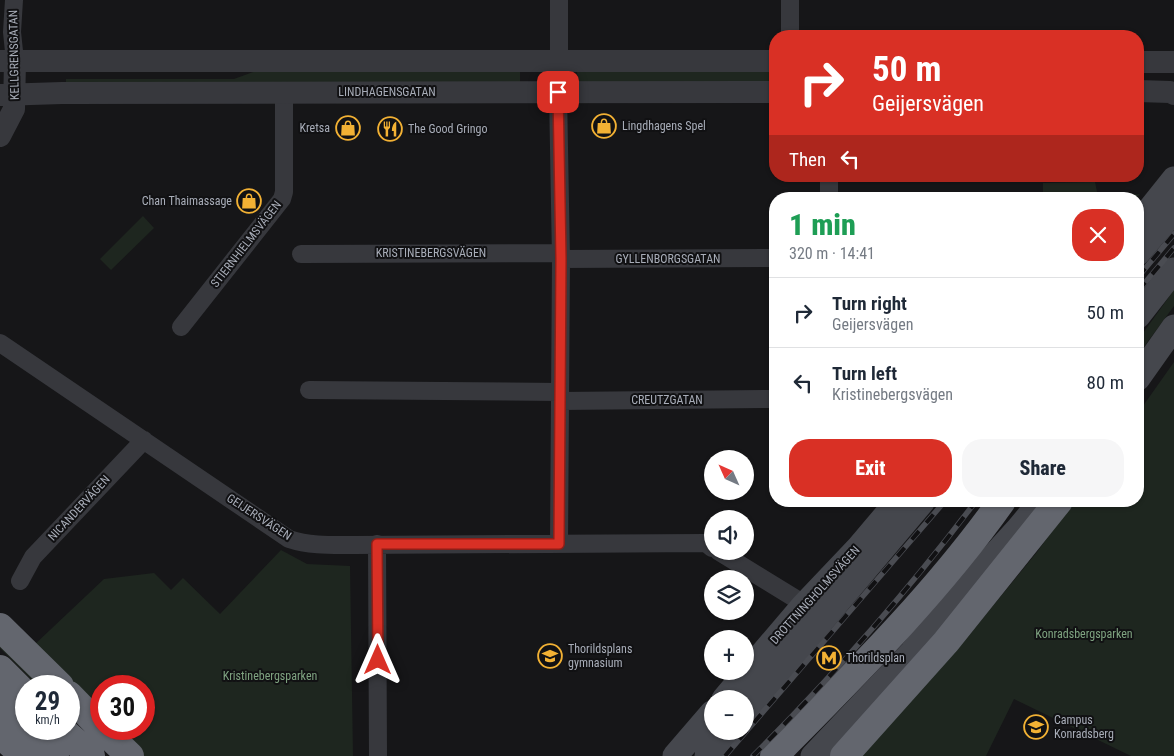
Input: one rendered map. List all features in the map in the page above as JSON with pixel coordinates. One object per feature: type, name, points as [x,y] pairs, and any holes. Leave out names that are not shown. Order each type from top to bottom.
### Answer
[{"type":"highway","points":[[774,756],[905,621],[997,507]]},
{"type":"highway","points":[[844,756],[946,642],[1054,507]]},
{"type":"highway","points":[[0,627],[49,675]]},
{"type":"highway","points":[[0,669],[15,684]]},
{"type":"highway","points":[[0,704],[15,718]]},
{"type":"highway","points":[[80,706],[90,716]]},
{"type":"highway","points":[[0,734],[24,756]]},
{"type":"highway","points":[[38,740],[55,756]]},
{"type":"highway","points":[[73,740],[91,756]]},
{"type":"highway","points":[[114,740],[130,756]]},
{"type":"main road","points":[[1144,216],[1174,179]]},
{"type":"main road","points":[[1144,246],[1174,211]]},
{"type":"main road","points":[[1144,308],[1174,270]]},
{"type":"main road","points":[[1144,370],[1174,327]]},
{"type":"main road","name":"DROTTNINGHOLMSVÄGEN","points":[[732,690],[803,606],[859,547],[893,507]]},
{"type":"main road","name":"DROTTNINGHOLMSVÄGEN","points":[[754,701],[918,507]]},
{"type":"main road","points":[[960,593],[1017,507]]},
{"type":"main road","points":[[813,756],[912,652],[960,593],[1036,507]]},
{"type":"main road","name":"DROTTNINGHOLMSVÄGEN","points":[[733,690],[814,616],[894,536]]},
{"type":"main road","points":[[675,756],[704,722]]},
{"type":"main road","points":[[708,756],[721,740]]},
{"type":"street","name":"KELLGRENSGATAN","points":[[0,136],[14,108],[8,95],[8,61],[14,0]]},
{"type":"street","points":[[559,0],[558,92],[561,256],[559,544]]},
{"type":"street","points":[[790,0],[790,30]]},
{"type":"street","points":[[8,61],[769,61]]},
{"type":"street","points":[[1144,62],[1174,62]]},
{"type":"street","points":[[1144,91],[1170,92],[1174,94]]},
{"type":"street","name":"LINDHAGENSGATAN","points":[[8,95],[284,92],[769,92]]},
{"type":"street","name":"STIERNHIELMSVÄGEN","points":[[181,327],[282,199],[284,192],[284,92]]},
{"type":"street","name":"KRISTINEBERGSVÄGEN","points":[[301,254],[561,256]]},
{"type":"street","name":"GYLLENBORGSGATAN","points":[[561,256],[769,258]]},
{"type":"street","name":"GEIJERSVÄGEN","points":[[0,343],[289,539],[322,545],[704,544]]},
{"type":"street","points":[[309,390],[560,397]]},
{"type":"street","name":"CREUTZGATAN","points":[[560,397],[769,399]]},
{"type":"street","name":"NICANDERVÄGEN","points":[[20,581],[34,557],[144,440]]},
{"type":"street","points":[[377,544],[378,756]]},
{"type":"street","points":[[732,560],[803,606]]},
{"type":"green space","points":[[769,69],[769,83],[578,82],[577,72]]},
{"type":"green space","points":[[520,70],[520,84],[66,85],[66,79],[234,79],[256,71]]},
{"type":"green space","points":[[1095,182],[1097,192],[1043,192],[1043,183]]},
{"type":"green space","points":[[143,216],[154,228],[111,270],[100,259]]},
{"type":"green space","points":[[1174,290],[1174,306],[1144,347],[1144,332]]},
{"type":"green space","name":"Konradsbergsparken","points":[[1174,362],[1174,756],[1131,756],[1014,699],[986,756],[861,756],[956,651],[1037,552],[1070,507],[1144,507],[1144,404]]},
{"type":"green space","name":"Kristinebergsparken","points":[[281,550],[307,564],[350,566],[353,756],[144,756],[127,740],[155,740],[155,675],[90,675],[90,703],[80,694],[80,675],[61,675],[32,647],[104,579],[154,573],[171,590],[183,578],[220,614]]},
{"type":"green space","points":[[0,638],[38,675],[27,675],[0,648]]},
{"type":"railway","points":[[1144,270],[1174,234]]},
{"type":"railway","points":[[1144,284],[1174,248]]},
{"type":"railway","points":[[725,756],[940,507]]},
{"type":"railway","points":[[753,756],[869,632],[924,568],[971,507]]},
{"type":"place","name":"Lingdhagens Spel","points":[[604,126]]},
{"type":"place","name":"Kretsa","points":[[348,128]]},
{"type":"place","name":"The Good Gringo","points":[[390,129]]},
{"type":"place","name":"Chan Thaimassage","points":[[249,201]]},
{"type":"place","name":"Thorildsplans gymnasium","points":[[550,656]]},
{"type":"place","name":"Thorildsplan","points":[[829,658]]},
{"type":"place","name":"Campus Konradsberg","points":[[1036,727]]},
{"type":"route","points":[[378,660],[377,544],[559,544],[561,259],[558,92]]}]
